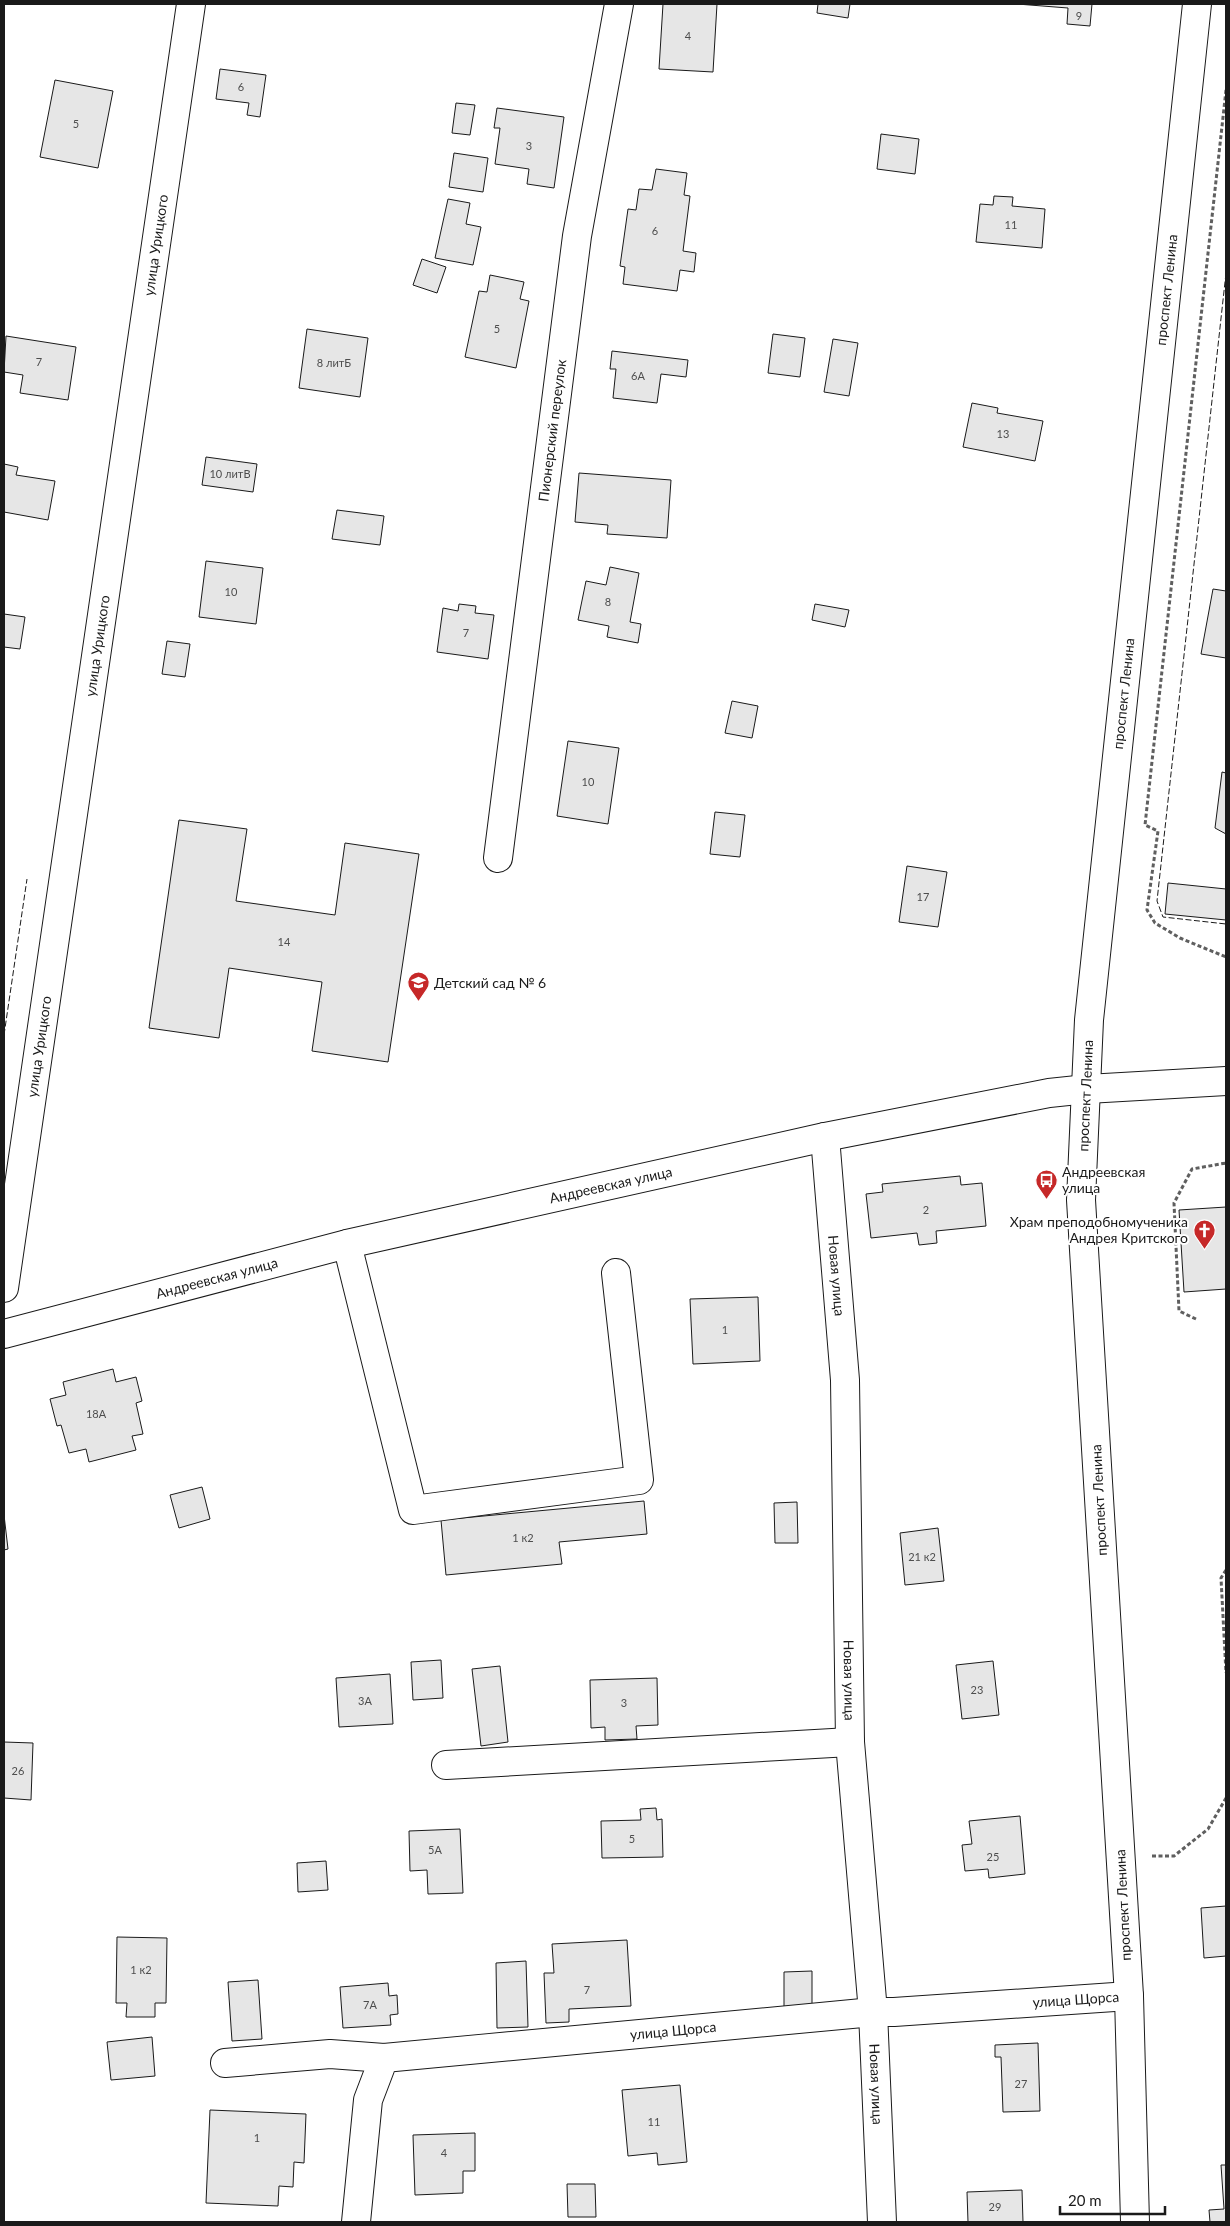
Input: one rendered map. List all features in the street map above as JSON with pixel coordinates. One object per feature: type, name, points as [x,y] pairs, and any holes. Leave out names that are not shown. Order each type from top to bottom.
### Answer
[{"type":"street","name":"улица Урицкого","points":[[4,1288],[191,4]]},
{"type":"street","name":"Пионерский переулок","points":[[498,858],[577,236],[619,4]]},
{"type":"street","name":"проспект Ленина","points":[[1135,2222],[1129,1996],[1081,1200],[1090,1011],[1197,4]]},
{"type":"street","name":"Андреевская улица","points":[[4,1334],[347,1244],[826,1137],[1048,1093],[1087,1088],[1226,1081]]},
{"type":"street","name":"Новая улица","points":[[826,1137],[845,1380],[850,1742],[873,2012],[882,2222]]},
{"type":"street","points":[[347,1244],[413,1510],[639,1480],[616,1272]]},
{"type":"street","points":[[446,1765],[850,1742]]},
{"type":"street","name":"улица Щорса","points":[[225,2063],[330,2054],[384,2058],[873,2012],[1129,1996]]},
{"type":"street","points":[[356,2222],[368,2100],[384,2058]]},
{"type":"path","points":[[1226,90],[1146,825],[1158,832],[1147,910],[1155,923],[1180,938],[1226,957]]},
{"type":"path","points":[[1196,1319],[1179,1311],[1174,1203],[1192,1169],[1226,1163]]},
{"type":"path","points":[[1226,1570],[1222,1578],[1226,1672]]},
{"type":"path","points":[[1149,1856],[1174,1856],[1208,1829],[1226,1798]]},
{"type":"building","points":[[663,4],[717,4],[713,72],[659,69]]},
{"type":"building","points":[[818,4],[850,4],[848,18],[817,13]]},
{"type":"building","points":[[1017,4],[1092,4],[1090,26],[1067,24],[1068,8]]},
{"type":"building","points":[[220,69],[266,75],[260,117],[247,115],[249,103],[216,99]]},
{"type":"building","points":[[55,80],[113,91],[98,168],[40,157]]},
{"type":"building","points":[[456,103],[475,105],[470,135],[452,133]]},
{"type":"building","points":[[497,108],[564,117],[554,188],[527,184],[529,169],[495,164],[500,128],[494,128]]},
{"type":"building","points":[[881,134],[919,139],[915,174],[877,169]]},
{"type":"building","points":[[454,153],[488,158],[483,192],[449,187]]},
{"type":"building","points":[[656,169],[687,173],[684,195],[690,196],[683,251],[696,253],[694,272],[680,270],[677,291],[623,284],[625,267],[620,266],[628,209],[636,210],[639,189],[652,190]]},
{"type":"building","points":[[994,196],[1013,197],[1012,206],[1045,209],[1042,248],[976,242],[980,204],[993,205]]},
{"type":"building","points":[[448,199],[470,203],[466,224],[481,227],[473,265],[435,258]]},
{"type":"building","points":[[422,259],[446,267],[437,293],[413,285]]},
{"type":"building","points":[[490,275],[524,282],[520,299],[529,301],[516,368],[465,357],[479,291],[487,292]]},
{"type":"building","points":[[307,329],[368,338],[360,397],[299,388]]},
{"type":"building","points":[[773,334],[805,338],[800,377],[768,373]]},
{"type":"building","points":[[6,336],[76,347],[68,400],[20,393],[23,375],[4,372]]},
{"type":"building","points":[[833,339],[858,343],[849,396],[824,392]]},
{"type":"building","points":[[612,351],[688,360],[686,377],[661,374],[657,403],[613,398],[616,369],[610,369]]},
{"type":"building","points":[[972,403],[998,408],[997,413],[1043,421],[1035,461],[963,447]]},
{"type":"building","points":[[206,457],[257,464],[253,492],[202,485]]},
{"type":"building","points":[[4,464],[18,467],[16,475],[55,481],[48,520],[4,512]]},
{"type":"building","points":[[579,473],[671,480],[667,538],[607,534],[608,525],[575,522]]},
{"type":"building","points":[[337,510],[384,516],[380,545],[332,539]]},
{"type":"building","points":[[206,561],[263,568],[256,624],[199,617]]},
{"type":"building","points":[[610,567],[639,573],[630,622],[641,624],[638,643],[607,637],[609,626],[578,620],[586,581],[606,585]]},
{"type":"building","points":[[1213,589],[1226,591],[1226,658],[1201,654]]},
{"type":"building","points":[[459,604],[476,606],[475,613],[494,615],[488,659],[437,652],[443,608],[458,611]]},
{"type":"building","points":[[815,604],[849,610],[845,627],[812,620]]},
{"type":"building","points":[[4,614],[25,617],[20,649],[4,647]]},
{"type":"building","points":[[167,641],[190,644],[185,677],[162,674]]},
{"type":"building","points":[[732,701],[758,706],[752,738],[725,733]]},
{"type":"building","points":[[568,741],[619,748],[608,824],[557,816]]},
{"type":"building","points":[[1222,772],[1226,773],[1226,834],[1215,828]]},
{"type":"building","points":[[715,812],[745,815],[740,857],[710,854]]},
{"type":"building","points":[[179,820],[247,829],[236,901],[335,915],[345,843],[419,854],[388,1062],[312,1051],[322,982],[229,968],[219,1038],[149,1028]]},
{"type":"building","points":[[907,866],[947,872],[938,927],[899,922]]},
{"type":"building","points":[[1168,883],[1226,889],[1226,920],[1165,914]]},
{"type":"building","points":[[960,1176],[961,1185],[982,1183],[986,1226],[936,1231],[937,1243],[919,1245],[917,1233],[871,1238],[866,1194],[883,1192],[882,1184]]},
{"type":"building","name":"Храм преподобномученика Андрея Критского","points":[[1226,1207],[1226,1289],[1184,1292],[1179,1210]]},
{"type":"building","points":[[758,1297],[760,1361],[693,1364],[690,1299]]},
{"type":"building","points":[[113,1369],[116,1382],[136,1377],[142,1401],[136,1403],[143,1434],[132,1436],[136,1450],[89,1462],[86,1449],[69,1453],[61,1425],[57,1426],[50,1399],[66,1395],[63,1382]]},
{"type":"building","points":[[202,1487],[210,1519],[179,1528],[170,1495]]},
{"type":"building","points":[[644,1501],[647,1534],[559,1542],[562,1564],[446,1575],[441,1520]]},
{"type":"building","points":[[797,1502],[798,1543],[775,1543],[774,1503]]},
{"type":"building","points":[[4,1515],[8,1549],[4,1550]]},
{"type":"building","points":[[938,1528],[944,1581],[905,1585],[900,1533]]},
{"type":"building","points":[[441,1660],[443,1698],[413,1700],[411,1662]]},
{"type":"building","points":[[993,1661],[999,1715],[962,1719],[956,1665]]},
{"type":"building","points":[[500,1666],[508,1742],[481,1746],[472,1669]]},
{"type":"building","points":[[390,1674],[393,1724],[339,1727],[336,1678]]},
{"type":"building","points":[[657,1678],[658,1725],[636,1726],[637,1739],[605,1740],[605,1727],[591,1728],[590,1680]]},
{"type":"building","points":[[4,1742],[33,1743],[31,1800],[4,1798]]},
{"type":"building","points":[[656,1808],[657,1820],[662,1819],[663,1857],[602,1858],[601,1821],[641,1820],[640,1809]]},
{"type":"building","points":[[1020,1816],[1025,1874],[989,1878],[988,1869],[965,1871],[962,1845],[972,1844],[969,1821]]},
{"type":"building","points":[[460,1829],[463,1893],[428,1894],[427,1870],[410,1871],[409,1831]]},
{"type":"building","points":[[326,1861],[328,1890],[298,1892],[297,1863]]},
{"type":"building","points":[[1226,1906],[1226,1956],[1204,1958],[1201,1908]]},
{"type":"building","points":[[117,1937],[167,1938],[166,2003],[155,2003],[155,2017],[126,2017],[127,2003],[116,2003]]},
{"type":"building","points":[[627,1940],[631,2006],[569,2009],[569,2022],[546,2023],[544,1973],[554,1973],[552,1944]]},
{"type":"building","points":[[526,1961],[528,2027],[497,2028],[496,1963]]},
{"type":"building","points":[[812,1971],[812,2007],[784,2007],[784,1972]]},
{"type":"building","points":[[258,1980],[262,2039],[232,2041],[228,1982]]},
{"type":"building","points":[[388,1983],[389,1996],[397,1995],[398,2014],[390,2015],[391,2025],[343,2028],[340,1987]]},
{"type":"building","points":[[152,2037],[155,2076],[111,2080],[107,2042]]},
{"type":"building","points":[[1038,2043],[1040,2111],[1003,2112],[1001,2057],[995,2057],[995,2045]]},
{"type":"building","points":[[680,2085],[687,2162],[658,2165],[657,2153],[628,2156],[622,2090]]},
{"type":"building","points":[[210,2110],[306,2114],[304,2163],[294,2162],[293,2187],[279,2186],[278,2206],[206,2203]]},
{"type":"building","points":[[475,2133],[475,2171],[463,2171],[463,2193],[415,2195],[413,2135]]},
{"type":"building","points":[[1221,2165],[1226,2165],[1226,2222],[1210,2222],[1209,2210],[1224,2209]]},
{"type":"building","points":[[567,2184],[595,2184],[596,2217],[568,2217]]},
{"type":"building","points":[[1022,2190],[1023,2222],[968,2222],[967,2192]]},
{"type":"fence","points":[[1226,273],[1157,901],[1163,917],[1226,924]]},
{"type":"fence","points":[[4,1035],[27,879]]},
{"type":"place","name":"Детский сад № 6","points":[[418,1002]]},
{"type":"place","name":"Андреевская улица","points":[[1046,1199]]},
{"type":"place","name":"Храм преподобномученика Андрея Критского","points":[[1204,1249]]}]
